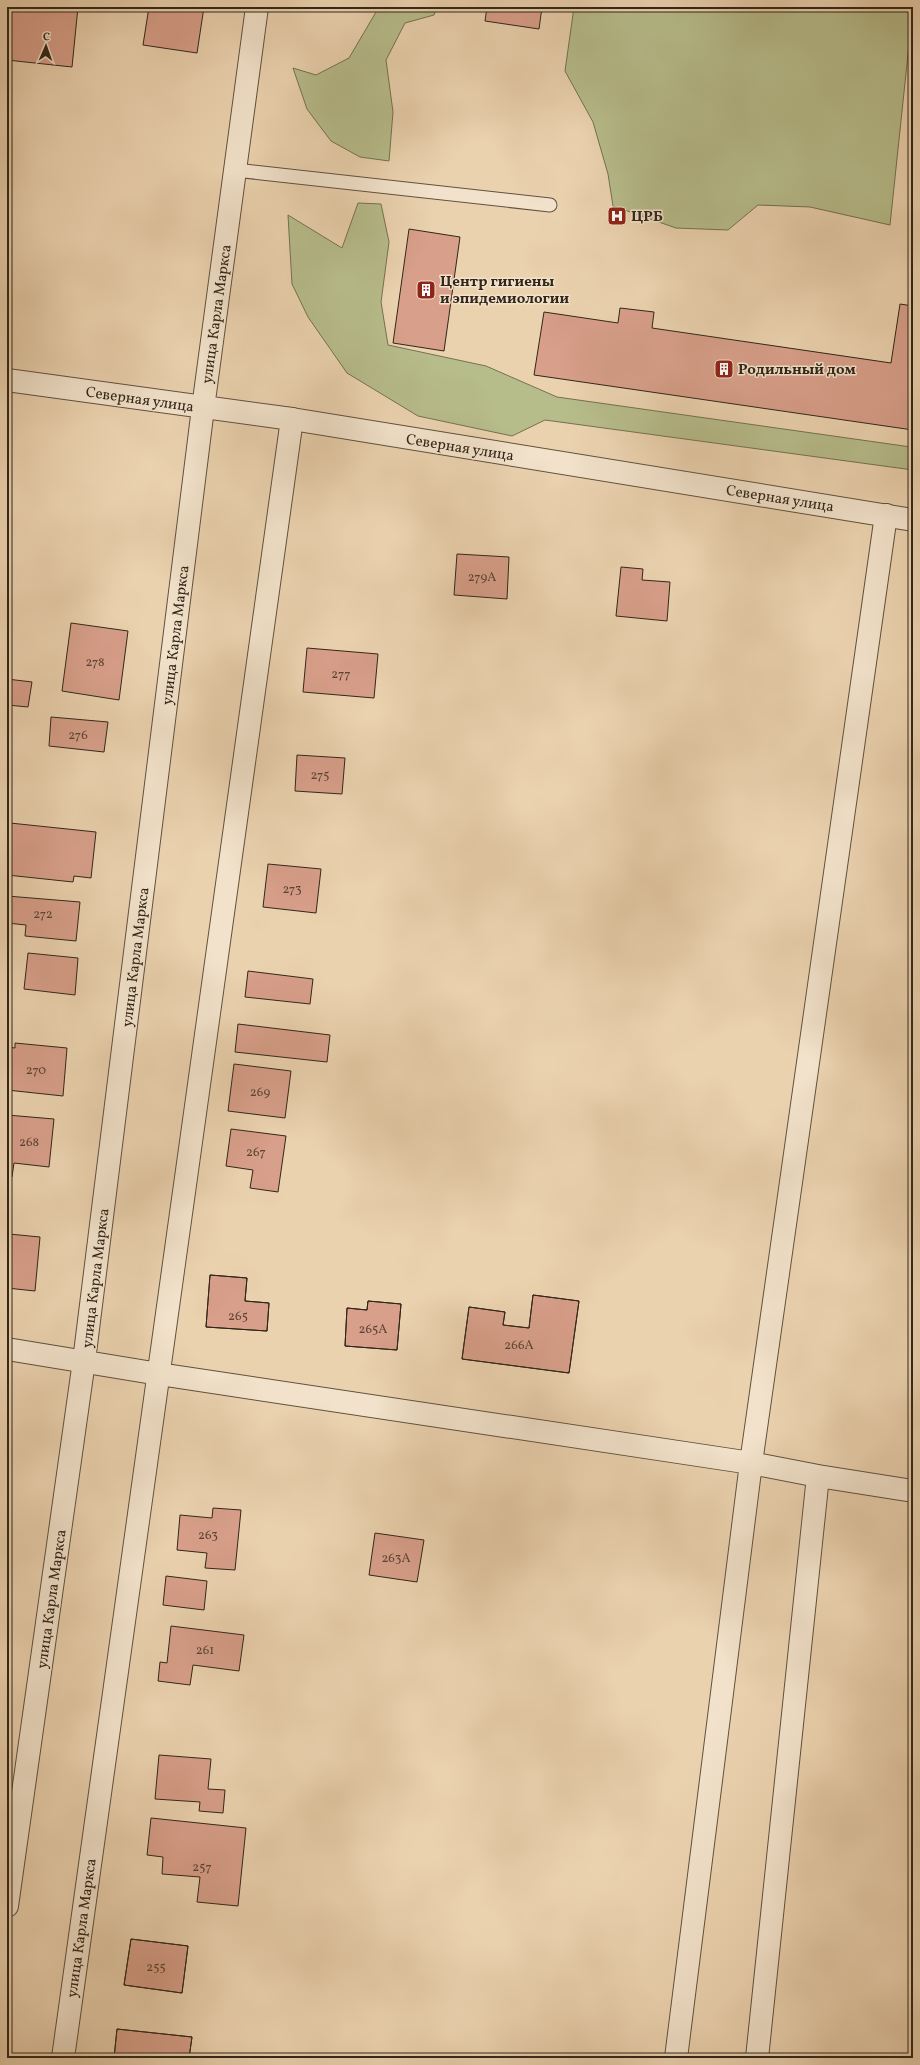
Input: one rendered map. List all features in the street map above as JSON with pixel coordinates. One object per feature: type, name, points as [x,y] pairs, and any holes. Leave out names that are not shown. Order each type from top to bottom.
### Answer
[{"type":"street","name":"улица Карла Маркса","points":[[7,1906],[84,1361],[203,408],[257,7]]},
{"type":"street","name":"Северная улица","points":[[7,380],[292,420],[913,520]]},
{"type":"street","name":"улица Карла Маркса","points":[[63,2058],[292,420]]},
{"type":"street","points":[[676,2058],[751,1463],[886,515]]},
{"type":"street","points":[[7,1349],[159,1374],[751,1463],[818,1476],[913,1491]]},
{"type":"street","points":[[757,2058],[818,1476]]},
{"type":"lane","points":[[235,170],[550,204]]},
{"type":"green space","points":[[379,7],[437,7],[434,15],[405,23],[386,60],[393,112],[389,161],[360,157],[331,141],[307,109],[293,68],[316,75],[349,58]]},
{"type":"green space","points":[[574,7],[913,7],[890,225],[810,207],[758,205],[728,230],[676,228],[613,206],[608,174],[593,122],[565,71]]},
{"type":"green space","points":[[358,203],[381,204],[389,242],[381,302],[388,345],[486,366],[557,397],[911,447],[913,470],[545,420],[512,436],[418,416],[347,373],[308,317],[292,284],[288,215],[342,248]]},
{"type":"building","points":[[7,7],[78,7],[72,67],[7,60]]},
{"type":"building","points":[[149,7],[204,7],[197,53],[143,45]]},
{"type":"building","points":[[487,7],[542,7],[539,29],[485,21]]},
{"type":"building","name":"Центр гигиены и эпидемиологии","points":[[409,229],[460,237],[444,351],[393,343]]},
{"type":"building","name":"Родильный дом","points":[[900,304],[913,306],[913,430],[534,375],[544,312],[618,323],[620,308],[654,312],[652,328],[891,363]]},
{"type":"building","points":[[457,554],[509,557],[507,599],[454,595]]},
{"type":"building","points":[[621,567],[643,569],[642,580],[670,582],[667,621],[616,616]]},
{"type":"building","points":[[71,623],[128,631],[119,700],[62,691]]},
{"type":"building","points":[[307,648],[378,654],[374,698],[303,692]]},
{"type":"building","points":[[7,679],[32,682],[28,707],[7,705]]},
{"type":"building","points":[[51,717],[108,722],[104,752],[49,746]]},
{"type":"building","points":[[297,755],[345,758],[342,794],[295,791]]},
{"type":"building","points":[[10,823],[96,832],[91,878],[74,876],[73,882],[7,875]]},
{"type":"building","points":[[268,864],[321,869],[316,913],[263,907]]},
{"type":"building","points":[[7,896],[80,902],[76,941],[25,936],[26,925],[7,923]]},
{"type":"building","points":[[28,953],[78,958],[75,995],[24,989]]},
{"type":"building","points":[[248,971],[313,979],[310,1004],[245,997]]},
{"type":"building","points":[[238,1024],[330,1035],[327,1062],[235,1052]]},
{"type":"building","points":[[15,1043],[67,1048],[63,1096],[7,1090],[7,1047],[15,1048]]},
{"type":"building","points":[[234,1064],[291,1071],[285,1118],[228,1111]]},
{"type":"building","points":[[7,1115],[54,1119],[49,1167],[14,1163],[12,1177],[7,1177]]},
{"type":"building","points":[[231,1129],[286,1136],[278,1192],[250,1188],[253,1170],[226,1166]]},
{"type":"building","points":[[7,1211],[11,1212],[9,1234],[40,1237],[35,1291],[7,1288]]},
{"type":"building","points":[[210,1275],[247,1278],[245,1301],[269,1303],[267,1331],[206,1327]]},
{"type":"building","points":[[210,1275],[247,1278],[245,1301],[269,1303],[267,1331],[206,1327]]},
{"type":"building","points":[[533,1295],[579,1301],[569,1373],[462,1359],[469,1307],[505,1312],[503,1325],[529,1328]]},
{"type":"building","points":[[533,1295],[579,1301],[569,1373],[462,1359],[469,1307],[505,1312],[503,1325],[529,1328]]},
{"type":"building","points":[[368,1301],[401,1304],[397,1350],[345,1346],[347,1308],[367,1310]]},
{"type":"building","points":[[368,1301],[401,1304],[397,1350],[345,1346],[347,1308],[367,1310]]},
{"type":"building","points":[[213,1508],[241,1510],[235,1570],[205,1568],[207,1553],[177,1550],[180,1515],[212,1518]]},
{"type":"building","points":[[375,1533],[424,1540],[417,1582],[369,1575]]},
{"type":"building","points":[[166,1576],[207,1581],[204,1610],[163,1605]]},
{"type":"building","points":[[171,1626],[244,1635],[239,1671],[193,1665],[190,1685],[158,1681],[160,1662],[167,1663]]},
{"type":"building","points":[[159,1755],[211,1759],[208,1789],[225,1790],[223,1813],[199,1811],[200,1802],[155,1799]]},
{"type":"building","points":[[151,1818],[246,1828],[238,1906],[197,1902],[200,1877],[162,1874],[163,1857],[147,1855]]},
{"type":"building","points":[[131,1939],[188,1946],[182,1993],[124,1985]]},
{"type":"building","points":[[131,1939],[188,1946],[182,1993],[124,1985]]},
{"type":"building","points":[[117,2029],[192,2037],[189,2058],[114,2058]]},
{"type":"building","points":[[117,2029],[192,2037],[189,2058],[114,2058]]},
{"type":"place","name":"ЦРБ","points":[[617,216]]},
{"type":"place","name":"Центр гигиены и эпидемиологии","points":[[426,290]]},
{"type":"place","name":"Родильный дом","points":[[724,369]]}]
